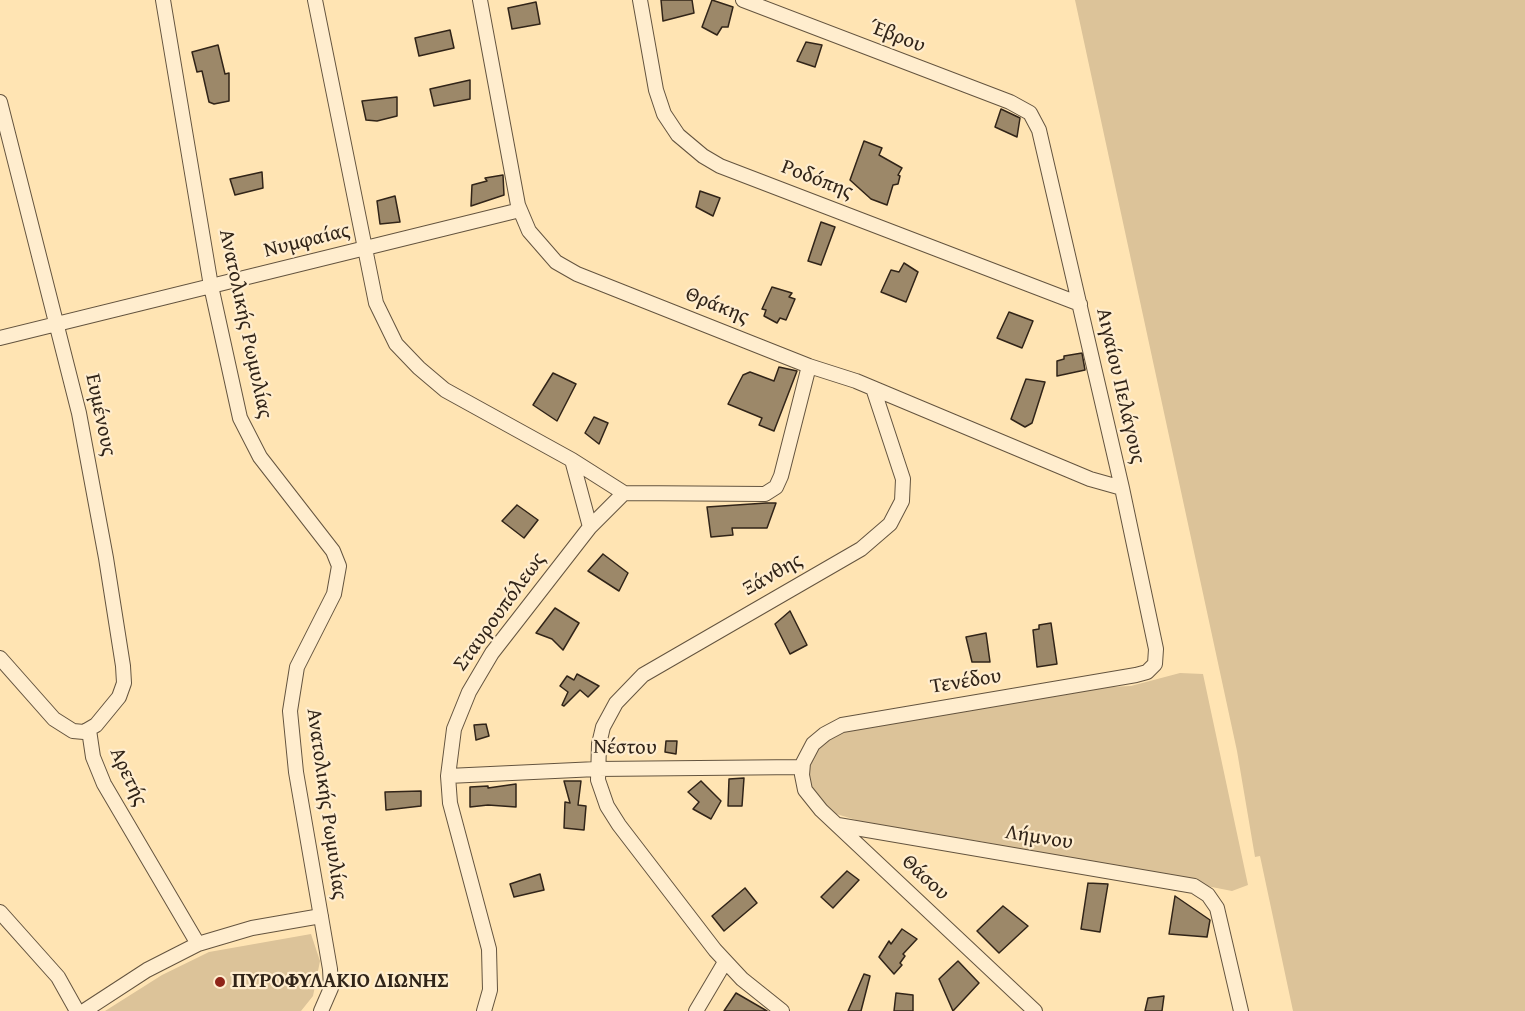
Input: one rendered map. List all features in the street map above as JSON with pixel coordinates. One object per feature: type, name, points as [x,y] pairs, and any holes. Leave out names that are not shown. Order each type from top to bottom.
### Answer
[{"type":"street","name":"Ανατολικής Ρωμυλίας","points":[[163,0],[211,286],[237,408],[247,434],[268,468],[333,551],[339,566],[334,594],[297,668],[290,711],[296,772],[331,979],[328,997],[321,1011]]},
{"type":"street","points":[[315,0],[364,248],[380,314],[392,337],[408,358],[436,382],[465,402],[572,460],[624,493],[765,494],[773,490],[779,482],[809,366]]},
{"type":"street","name":"Θράκης","points":[[480,0],[520,210],[538,244],[569,270],[809,366],[873,388],[1090,479],[1122,488]]},
{"type":"street","name":"Ροδόπης","points":[[640,0],[656,90],[664,114],[683,140],[703,156],[720,166],[1080,304]]},
{"type":"street","name":"Έβρου","points":[[743,0],[1010,102],[1034,117]]},
{"type":"street","name":"Ευμένους","points":[[0,102],[58,324],[88,453],[123,666],[123,683],[119,697],[101,720],[89,730]]},
{"type":"street","name":"Αιγαίου Πελάγους","points":[[1034,117],[1122,488],[1156,649],[1154,665]]},
{"type":"street","name":"Νυμφαίας","points":[[0,338],[520,210]]},
{"type":"street","name":"Ξάνθης","points":[[597,768],[599,744],[606,720],[621,696],[635,681],[861,549],[890,524],[902,501],[903,479],[873,388]]},
{"type":"street","points":[[572,460],[590,526]]},
{"type":"street","name":"Σταυρουπόλεως","points":[[484,1011],[490,990],[489,949],[452,814],[448,776],[454,729],[475,680],[498,644],[590,526],[624,493]]},
{"type":"street","name":"Αρετής","points":[[0,657],[58,723],[73,731],[89,730],[93,757],[104,784],[198,944]]},
{"type":"street","name":"Τενέδου","points":[[802,767],[813,744],[842,725],[1136,675],[1147,672],[1154,665]]},
{"type":"street","name":"Νέστου","points":[[448,776],[597,768],[802,767]]},
{"type":"street","name":"Θάσου","points":[[802,767],[802,779],[807,794],[1035,1011]]},
{"type":"street","points":[[597,768],[601,791],[611,813],[687,916],[725,962],[753,989],[782,1011]]},
{"type":"street","name":"Λήμνου","points":[[838,825],[1186,884],[1208,895],[1219,915],[1241,1011]]},
{"type":"street","points":[[0,912],[58,976],[77,1011]]},
{"type":"street","points":[[84,1011],[147,970],[198,944],[252,928],[321,916]]},
{"type":"street","points":[[696,1011],[725,962]]},
{"type":"shaded area","points":[[1075,0],[1525,0],[1525,1011],[1293,1011],[1260,856],[1255,857],[1237,751]]},
{"type":"shaded area","points":[[1180,673],[1203,674],[1248,885],[1232,891],[984,842],[869,824],[830,812],[820,803],[811,784],[808,760],[816,746],[842,727],[1088,688],[1131,686]]},
{"type":"shaded area","points":[[311,934],[320,961],[313,996],[301,1011],[105,1011],[162,975],[209,952]]},
{"type":"building","points":[[661,0],[692,0],[694,13],[663,21]]},
{"type":"building","points":[[712,0],[733,7],[728,27],[722,27],[717,35],[702,27]]},
{"type":"building","points":[[536,2],[540,24],[512,29],[508,8]]},
{"type":"building","points":[[450,30],[454,48],[419,56],[415,38]]},
{"type":"building","points":[[806,42],[822,45],[815,67],[797,61]]},
{"type":"building","points":[[218,45],[225,74],[229,73],[229,101],[214,104],[209,102],[202,71],[197,72],[192,52]]},
{"type":"building","points":[[470,80],[470,99],[434,106],[430,89]]},
{"type":"building","points":[[397,97],[397,116],[377,121],[366,120],[362,101]]},
{"type":"building","points":[[1001,109],[1020,118],[1017,137],[995,127]]},
{"type":"building","points":[[864,141],[882,148],[879,155],[902,168],[898,175],[900,176],[898,184],[893,185],[887,205],[871,199],[850,180]]},
{"type":"building","points":[[262,172],[263,188],[235,195],[230,179]]},
{"type":"building","points":[[503,175],[504,195],[471,206],[472,185],[487,181],[485,178]]},
{"type":"building","points":[[700,191],[720,198],[713,216],[696,207]]},
{"type":"building","points":[[395,196],[400,222],[380,224],[377,201]]},
{"type":"building","points":[[821,222],[835,227],[821,265],[808,261]]},
{"type":"building","points":[[904,263],[918,272],[906,302],[881,292],[891,270],[899,272]]},
{"type":"building","points":[[772,287],[792,293],[789,297],[795,299],[786,320],[780,318],[777,323],[764,316],[766,310],[762,309]]},
{"type":"building","points":[[1009,312],[1033,321],[1022,348],[997,338]]},
{"type":"building","points":[[1082,353],[1085,370],[1057,376],[1057,361],[1064,359],[1064,356]]},
{"type":"building","points":[[779,367],[797,371],[774,431],[759,425],[762,418],[728,404],[743,375],[750,372],[774,381]]},
{"type":"building","points":[[553,373],[576,384],[557,421],[533,405]]},
{"type":"building","points":[[1026,379],[1045,382],[1032,423],[1025,427],[1011,419]]},
{"type":"building","points":[[594,417],[608,423],[599,444],[585,433]]},
{"type":"building","points":[[776,503],[767,528],[732,528],[733,535],[711,537],[707,507]]},
{"type":"building","points":[[517,505],[538,520],[524,538],[502,521]]},
{"type":"building","points":[[603,554],[628,573],[619,591],[588,571]]},
{"type":"building","points":[[555,608],[579,623],[563,650],[552,639],[536,633]]},
{"type":"building","points":[[790,611],[807,645],[790,654],[775,624]]},
{"type":"building","points":[[1051,623],[1057,664],[1037,667],[1033,630],[1039,629],[1039,625]]},
{"type":"building","points":[[986,633],[990,662],[972,662],[966,637]]},
{"type":"building","points":[[577,674],[599,686],[588,697],[580,690],[564,706],[562,705],[568,692],[560,686],[567,676],[574,680]]},
{"type":"building","points":[[486,724],[489,736],[476,740],[474,725]]},
{"type":"building","points":[[666,741],[677,741],[676,754],[665,752]]},
{"type":"building","points":[[744,778],[742,806],[728,806],[729,779]]},
{"type":"building","points":[[564,781],[581,781],[578,805],[586,806],[584,830],[564,828],[565,802],[570,803]]},
{"type":"building","points":[[701,781],[721,801],[711,819],[693,809],[699,802],[688,792]]},
{"type":"building","points":[[516,784],[516,807],[488,805],[470,807],[470,787],[488,786],[488,788]]},
{"type":"building","points":[[421,791],[421,806],[386,810],[385,792]]},
{"type":"building","points":[[847,871],[859,880],[833,908],[821,897]]},
{"type":"building","points":[[540,874],[544,890],[514,897],[510,884]]},
{"type":"building","points":[[1088,883],[1108,884],[1100,932],[1081,929]]},
{"type":"building","points":[[745,888],[757,903],[724,931],[712,916]]},
{"type":"building","points":[[1175,896],[1210,920],[1207,937],[1169,934]]},
{"type":"building","points":[[1003,906],[1028,926],[999,953],[977,931]]},
{"type":"building","points":[[902,929],[917,939],[903,954],[905,956],[900,963],[902,965],[894,974],[879,957],[889,941],[891,944]]},
{"type":"building","points":[[958,961],[979,983],[953,1011],[939,979]]},
{"type":"building","points":[[864,974],[870,976],[861,1011],[848,1011]]},
{"type":"building","points":[[736,993],[767,1011],[724,1011]]},
{"type":"building","points":[[896,993],[913,995],[913,1011],[894,1011]]},
{"type":"building","points":[[1164,996],[1162,1011],[1145,1011],[1148,998]]},
{"type":"place","name":"ΠΥΡΟΦΥΛΑΚΙΟ ΔΙΩΝΗΣ","points":[[220,982]]}]
